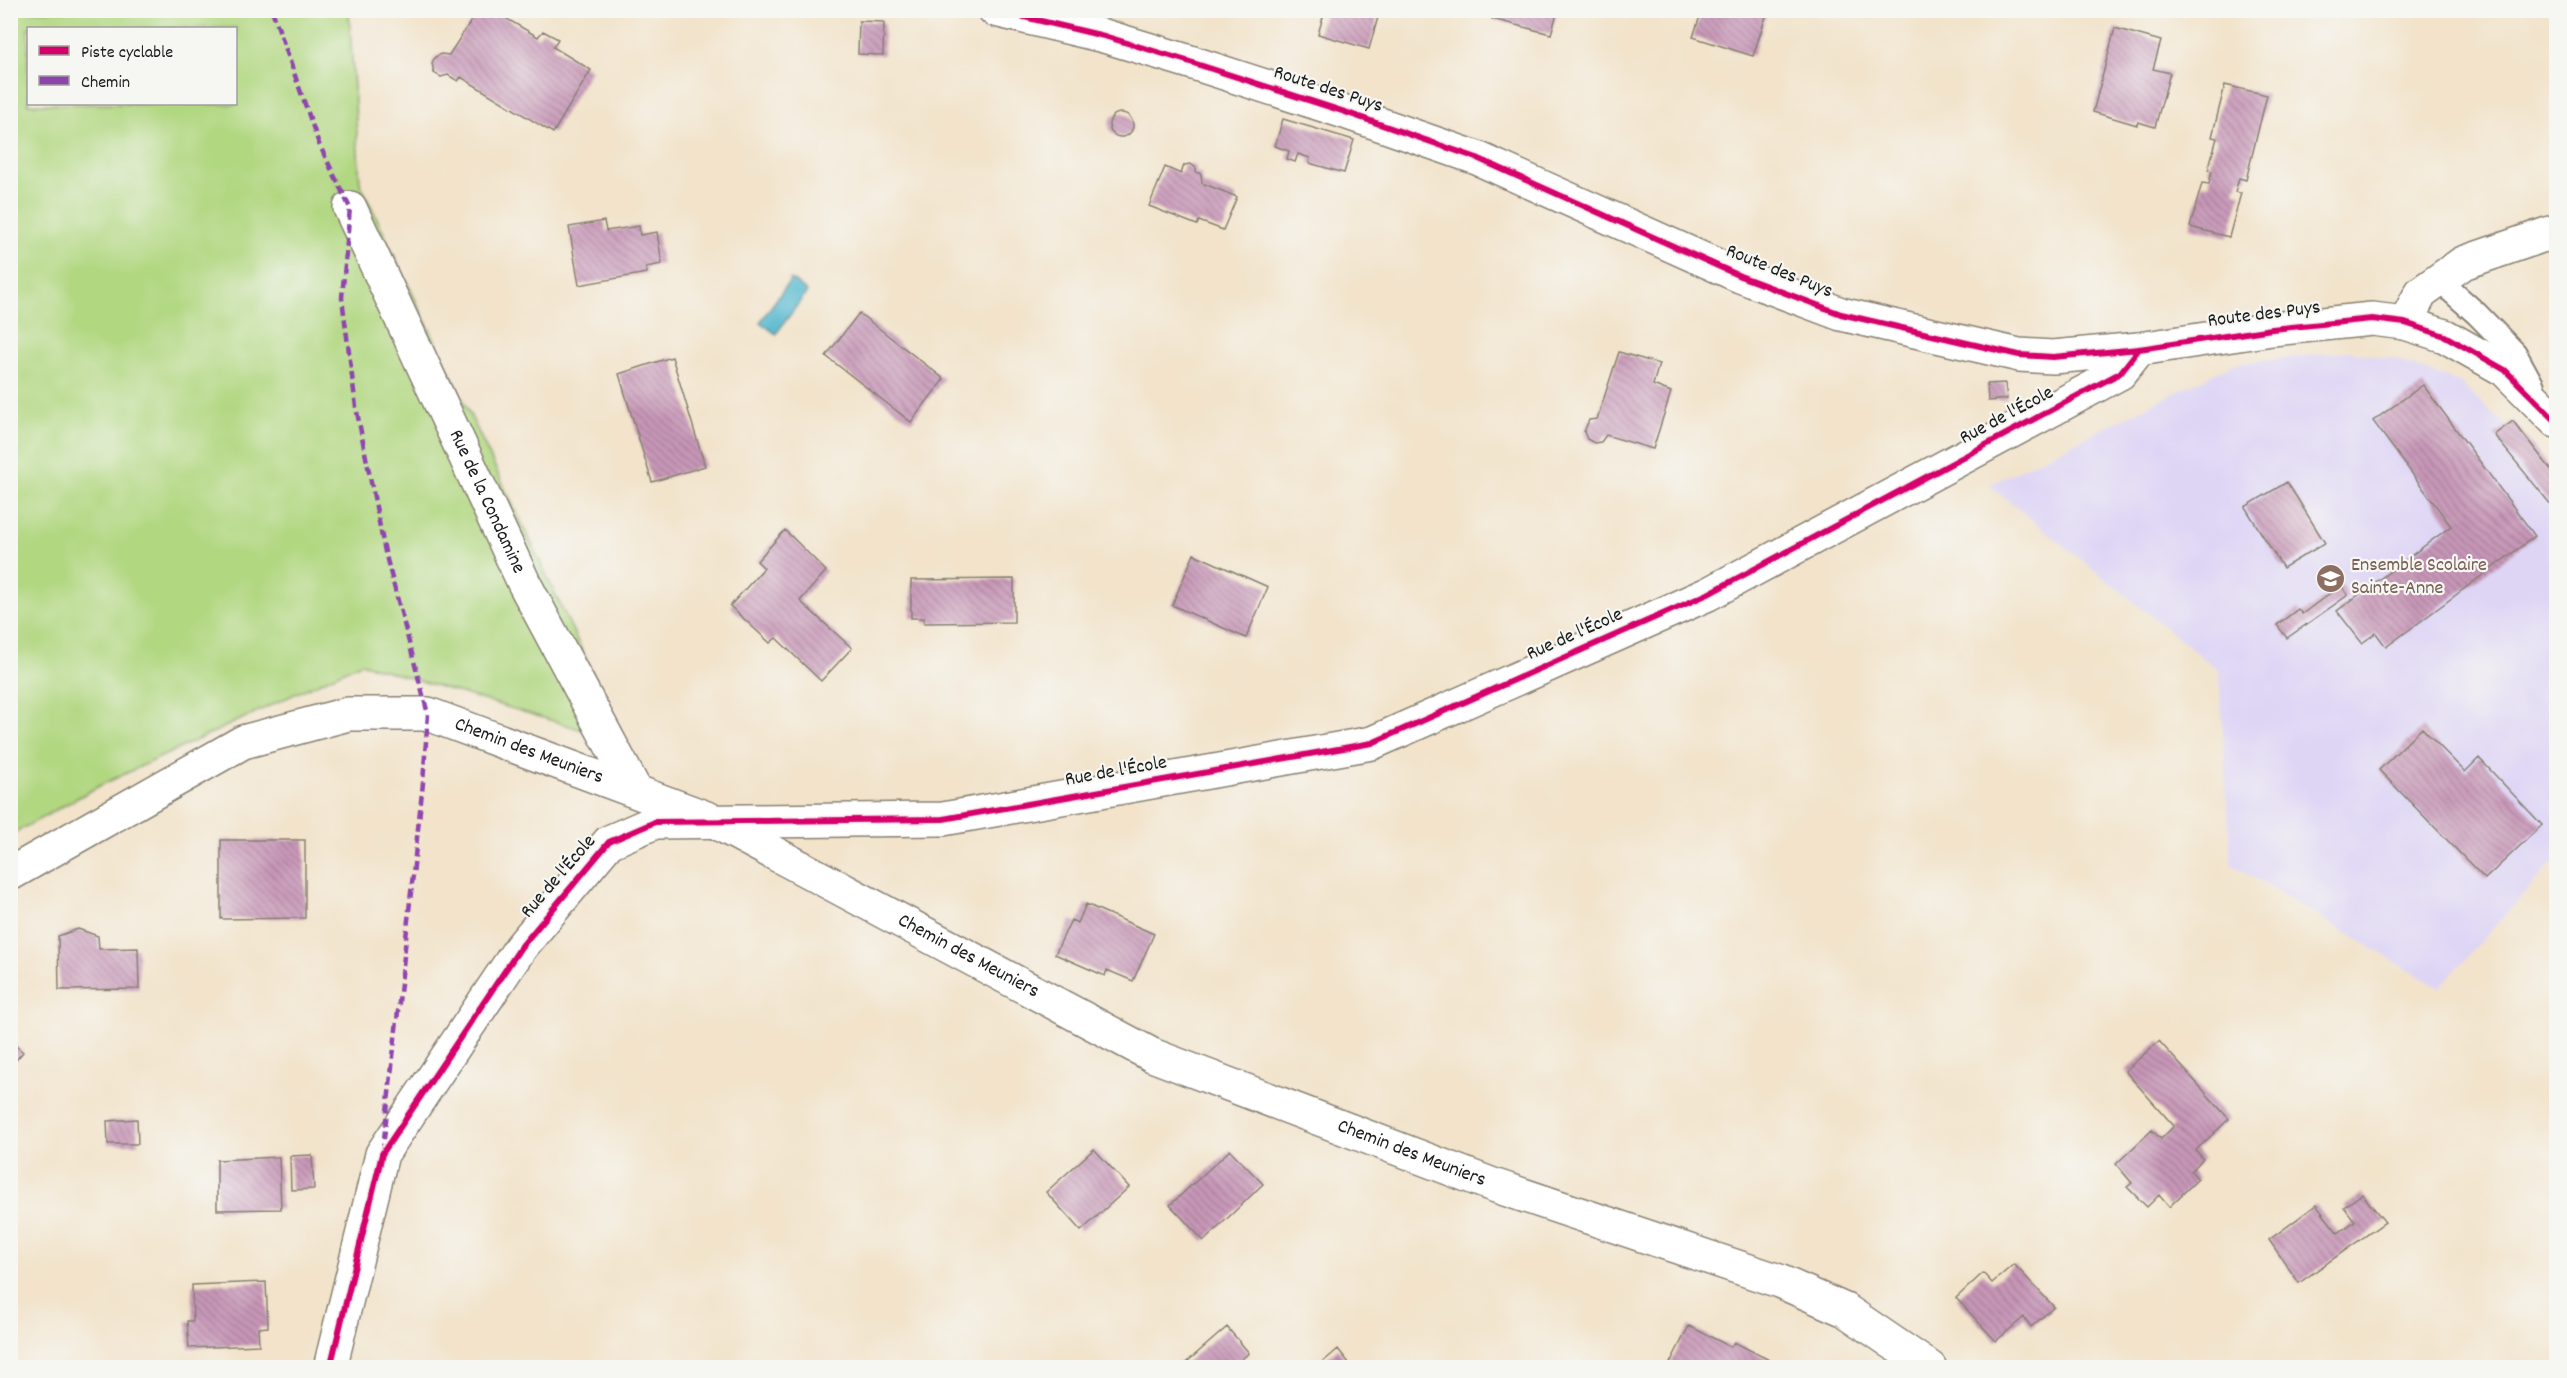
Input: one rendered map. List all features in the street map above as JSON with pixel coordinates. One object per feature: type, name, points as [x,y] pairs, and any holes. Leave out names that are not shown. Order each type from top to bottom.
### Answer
[{"type":"street","name":"Route des Puys","points":[[995,10],[1104,36],[1342,111],[1477,158],[1740,276],[1841,314],[2019,355],[2054,357],[2139,349],[2272,329],[2350,321],[2372,319],[2405,323],[2445,336],[2505,370],[2551,414]]},
{"type":"street","name":"Rue de la Condamine","points":[[350,208],[524,583],[635,790]]},
{"type":"street","points":[[2405,323],[2421,293],[2463,263],[2556,231]]},
{"type":"street","name":"Rue de l'École","points":[[330,1368],[382,1154],[521,947],[609,842],[655,822],[943,819],[1372,743],[1708,594],[2110,379],[2120,373],[2139,349]]},
{"type":"street","name":"Chemin des Meuniers","points":[[10,874],[243,742],[348,714],[428,714],[712,820],[1152,1055],[1493,1185],[1779,1281],[1845,1310],[1930,1368]]},
{"type":"lane","name":"Route des Puys","points":[[2439,280],[2477,314],[2514,353],[2551,414]]},
{"type":"shaded area","name":"Ensemble Scolaire Sainte-Anne","points":[[2348,351],[2396,360],[2460,383],[2556,472],[2556,859],[2439,988],[2231,864],[2219,671],[1989,485],[2233,364]]},
{"type":"green space","points":[[11,11],[349,11],[360,183],[626,743],[361,663],[99,786],[11,835]]},
{"type":"water","points":[[791,279],[807,292],[776,334],[760,322]]},
{"type":"building","points":[[478,10],[492,10],[538,37],[543,31],[558,39],[553,47],[591,70],[553,133],[461,77],[458,81],[448,75],[441,77],[434,73],[432,63],[435,57],[441,54],[449,55]]},
{"type":"building","points":[[1325,10],[1380,10],[1369,49],[1318,34]]},
{"type":"building","points":[[1494,10],[1558,10],[1551,34],[1492,19]]},
{"type":"building","points":[[1702,10],[1768,10],[1753,56],[1693,37]]},
{"type":"building","points":[[859,21],[884,22],[883,55],[858,54]]},
{"type":"building","points":[[2115,28],[2161,41],[2153,69],[2170,73],[2155,127],[2138,122],[2137,125],[2093,112]]},
{"type":"building","points":[[2225,85],[2267,95],[2246,180],[2239,178],[2235,192],[2241,193],[2229,237],[2190,227],[2202,183],[2209,184],[2212,171],[2208,170],[2217,138],[2212,137]]},
{"type":"building","points":[[1121,113],[1129,117],[1133,125],[1129,133],[1121,137],[1113,133],[1109,125],[1113,117]]},
{"type":"building","points":[[1283,119],[1354,140],[1344,173],[1309,163],[1310,158],[1298,154],[1295,162],[1287,159],[1289,151],[1275,146]]},
{"type":"building","points":[[1191,164],[1196,168],[1196,172],[1201,174],[1202,183],[1237,197],[1223,230],[1199,221],[1197,225],[1149,206],[1165,167],[1181,174],[1184,165]]},
{"type":"building","points":[[604,221],[606,231],[639,226],[640,235],[657,232],[662,264],[646,267],[647,273],[579,285],[569,227]]},
{"type":"building","points":[[859,313],[944,379],[911,422],[826,356]]},
{"type":"building","points":[[1619,352],[1659,364],[1653,385],[1671,392],[1653,449],[1606,435],[1601,442],[1594,443],[1587,439],[1584,432],[1589,420],[1597,419]]},
{"type":"building","points":[[672,357],[705,466],[652,482],[619,374]]},
{"type":"building","points":[[2005,383],[2007,399],[1988,401],[1987,384]]},
{"type":"building","points":[[2423,385],[2535,536],[2386,647],[2376,633],[2362,643],[2337,611],[2451,526],[2373,421]]},
{"type":"building","points":[[2513,421],[2556,476],[2556,511],[2494,435]]},
{"type":"building","points":[[2287,482],[2325,543],[2283,568],[2245,507]]},
{"type":"building","points":[[785,530],[826,571],[800,601],[852,648],[821,681],[776,638],[770,643],[730,606],[764,568],[757,561]]},
{"type":"building","points":[[1194,554],[1268,587],[1246,638],[1172,605]]},
{"type":"building","points":[[1014,579],[1014,622],[924,623],[924,618],[911,618],[911,580]]},
{"type":"building","points":[[2341,585],[2348,595],[2287,638],[2277,625],[2298,609],[2302,614]]},
{"type":"building","points":[[2422,728],[2465,772],[2479,758],[2542,825],[2485,879],[2379,770]]},
{"type":"building","points":[[221,840],[305,840],[305,918],[221,919]]},
{"type":"building","points":[[1086,904],[1154,934],[1133,981],[1107,970],[1105,976],[1055,954],[1071,920],[1078,923]]},
{"type":"building","points":[[78,929],[98,936],[99,949],[138,948],[139,989],[59,990],[58,936]]},
{"type":"building","points":[[10,1041],[23,1052],[10,1067]]},
{"type":"building","points":[[2159,1041],[2229,1119],[2196,1150],[2203,1159],[2191,1171],[2198,1179],[2169,1207],[2159,1195],[2147,1207],[2127,1187],[2132,1183],[2116,1164],[2152,1130],[2161,1139],[2174,1126],[2125,1071]]},
{"type":"building","points":[[137,1119],[138,1144],[108,1144],[107,1121]]},
{"type":"building","points":[[1094,1149],[1129,1187],[1081,1231],[1046,1192]]},
{"type":"building","points":[[1230,1150],[1263,1184],[1204,1241],[1170,1205]]},
{"type":"building","points":[[312,1155],[314,1189],[291,1190],[290,1156]]},
{"type":"building","points":[[279,1157],[281,1209],[217,1210],[217,1160]]},
{"type":"building","points":[[2362,1194],[2385,1222],[2299,1283],[2269,1240],[2316,1205],[2338,1233],[2355,1221],[2344,1207]]},
{"type":"building","points":[[2014,1264],[2054,1307],[2031,1327],[2024,1317],[1996,1341],[1956,1298],[1983,1273],[1992,1283]]},
{"type":"building","points":[[266,1282],[268,1327],[258,1328],[259,1345],[189,1348],[187,1321],[193,1321],[192,1285]]},
{"type":"building","points":[[1689,1326],[1731,1347],[1734,1342],[1785,1368],[1668,1367]]},
{"type":"building","points":[[1227,1327],[1249,1353],[1231,1368],[1180,1368]]},
{"type":"building","points":[[1338,1349],[1353,1368],[1316,1368]]},
{"type":"marked path","points":[[272,10],[319,144],[350,208],[342,298],[356,407],[385,552],[428,714],[423,783],[383,1148]]},
{"type":"cycle path","points":[[995,10],[1104,36],[1187,61],[1477,158],[1740,276],[1841,314],[2019,355],[2053,357],[2139,349],[2272,329],[2372,319],[2405,323],[2445,336],[2505,370],[2556,421]]},
{"type":"cycle path","points":[[330,1368],[382,1154],[521,947],[609,842],[655,822],[943,819],[1372,743],[1708,594],[2120,373],[2139,349]]},
{"type":"place","name":"Ensemble Scolaire Sainte-Anne","points":[[2330,578]]}]
